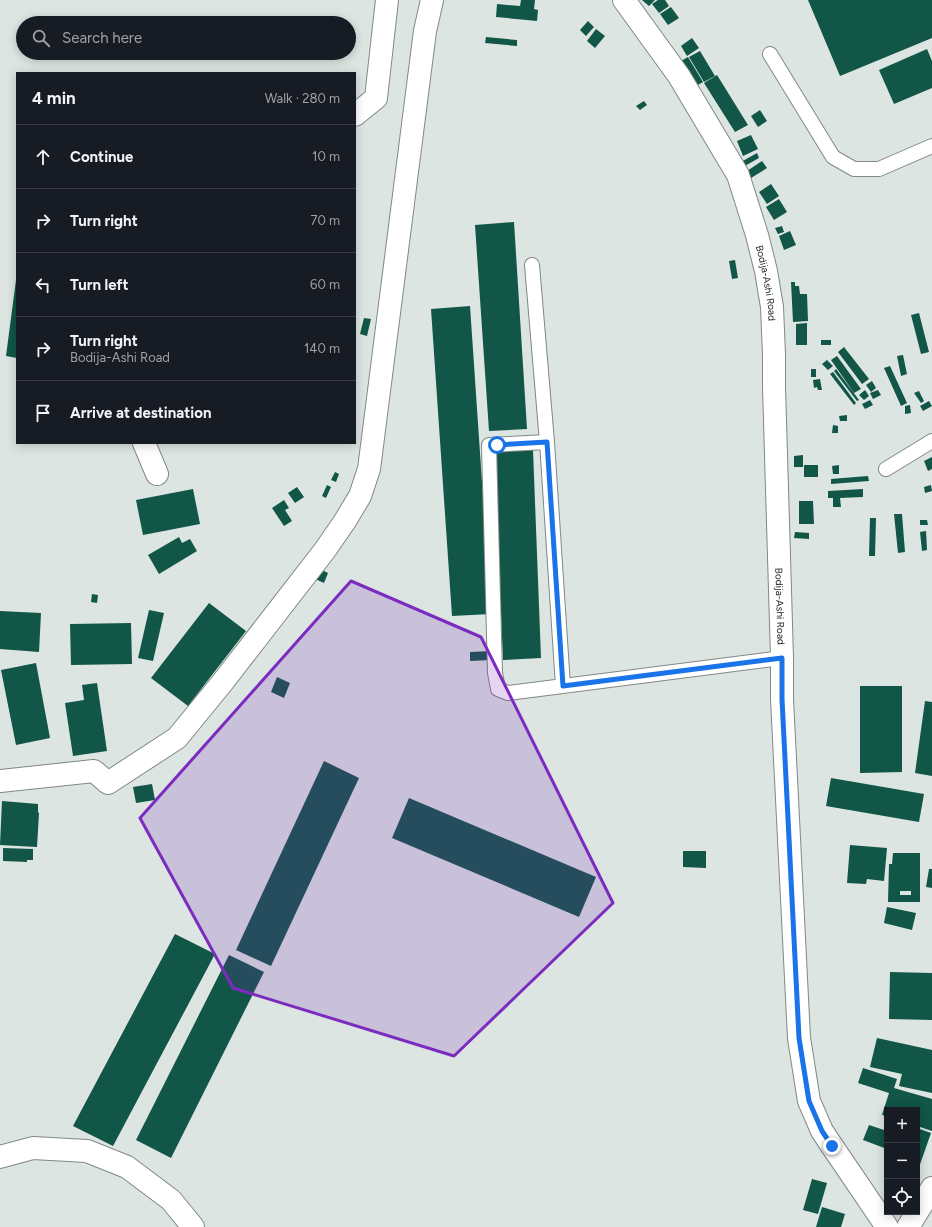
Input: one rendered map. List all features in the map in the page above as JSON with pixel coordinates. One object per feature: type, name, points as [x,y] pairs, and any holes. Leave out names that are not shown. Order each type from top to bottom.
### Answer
[{"type":"street","points":[[356,114],[376,98],[387,0]]},
{"type":"street","points":[[0,781],[94,771],[108,783],[176,738],[222,683],[320,556],[360,496],[369,469],[425,31],[432,0]]},
{"type":"street","name":"Bodija-Ashi Road","points":[[624,0],[679,76],[738,175],[757,235],[766,271],[772,307],[774,347],[782,699],[799,1038],[809,1101],[822,1131],[887,1227]]},
{"type":"street","points":[[144,444],[157,474]]},
{"type":"street","points":[[0,1157],[33,1148],[87,1151],[127,1168],[171,1200],[194,1227]]},
{"type":"street","points":[[908,1227],[932,1188]]},
{"type":"lane","points":[[770,54],[833,157],[854,169],[879,169],[932,146]]},
{"type":"lane","points":[[532,265],[547,442],[563,686]]},
{"type":"lane","points":[[547,442],[489,445],[495,674],[498,689],[508,693],[782,658]]},
{"type":"lane","points":[[886,469],[932,442]]},
{"type":"highlighted area","points":[[351,581],[481,637],[613,903],[454,1056],[233,988],[140,818]]},
{"type":"building","points":[[521,0],[535,0],[534,9],[538,10],[537,21],[496,17],[497,4],[520,6]]},
{"type":"building","points":[[642,0],[655,0],[649,6]]},
{"type":"building","points":[[658,0],[665,0],[669,6],[659,13],[652,4]]},
{"type":"building","points":[[808,0],[932,0],[932,38],[840,76]]},
{"type":"building","points":[[671,7],[679,18],[668,25],[660,14]]},
{"type":"building","points":[[588,21],[594,27],[586,36],[580,30]]},
{"type":"building","points":[[596,29],[605,36],[595,48],[587,41]]},
{"type":"building","points":[[486,37],[517,40],[517,46],[485,43]]},
{"type":"building","points":[[692,38],[699,48],[687,56],[681,46]]},
{"type":"building","points":[[927,49],[932,61],[932,88],[894,104],[879,70]]},
{"type":"building","points":[[700,51],[715,76],[704,82],[689,57]]},
{"type":"building","points":[[688,57],[703,82],[696,86],[681,61]]},
{"type":"building","points":[[717,75],[748,125],[735,132],[704,83]]},
{"type":"building","points":[[644,101],[647,105],[640,110],[636,106]]},
{"type":"building","points":[[760,110],[767,121],[758,127],[751,116]]},
{"type":"building","points":[[751,135],[758,149],[743,156],[737,141]]},
{"type":"building","points":[[757,153],[759,158],[743,167],[741,162]]},
{"type":"building","points":[[762,161],[767,168],[751,178],[747,171]]},
{"type":"building","points":[[771,184],[779,196],[767,204],[759,192]]},
{"type":"building","points":[[779,199],[787,212],[774,220],[766,207]]},
{"type":"building","points":[[514,222],[527,429],[489,431],[475,225]]},
{"type":"building","points":[[782,226],[784,232],[778,234],[775,228]]},
{"type":"building","points":[[790,231],[796,245],[784,250],[779,236]]},
{"type":"building","points":[[735,260],[738,278],[732,279],[729,261]]},
{"type":"building","points":[[16,280],[16,358],[6,356]]},
{"type":"building","points":[[791,282],[795,282],[795,286],[799,286],[800,294],[807,294],[808,321],[793,322]]},
{"type":"building","points":[[470,306],[491,614],[452,616],[431,309]]},
{"type":"building","points":[[919,313],[929,352],[921,354],[911,315]]},
{"type":"building","points":[[364,318],[371,319],[367,336],[360,334]]},
{"type":"building","points":[[807,323],[807,345],[796,345],[796,324]]},
{"type":"building","points":[[821,340],[831,340],[831,345],[821,345]]},
{"type":"building","points":[[844,347],[869,379],[862,384],[838,352]]},
{"type":"building","points":[[903,355],[907,374],[901,376],[897,356]]},
{"type":"building","points":[[837,356],[861,389],[854,393],[831,360]]},
{"type":"building","points":[[827,360],[833,366],[828,370],[822,364]]},
{"type":"building","points":[[890,366],[907,403],[901,406],[884,368]]},
{"type":"building","points":[[811,369],[816,369],[816,377],[811,377]]},
{"type":"building","points":[[836,369],[859,400],[857,401],[834,371]]},
{"type":"building","points":[[833,372],[856,403],[854,405],[830,374]]},
{"type":"building","points":[[820,379],[822,390],[818,390],[817,387],[814,388],[813,380]]},
{"type":"building","points":[[872,381],[876,388],[871,392],[866,385]]},
{"type":"building","points":[[865,390],[869,396],[864,400],[859,395]]},
{"type":"building","points":[[878,390],[881,395],[873,399],[870,393]]},
{"type":"building","points":[[919,391],[924,401],[921,403],[914,393]]},
{"type":"building","points":[[870,400],[873,405],[865,409],[862,404]]},
{"type":"building","points":[[929,401],[932,406],[923,411],[920,406]]},
{"type":"building","points":[[910,405],[911,413],[905,414],[905,406]]},
{"type":"building","points":[[847,415],[847,421],[840,421],[839,416]]},
{"type":"building","points":[[833,425],[838,426],[838,433],[832,433]]},
{"type":"building","points":[[533,450],[541,658],[503,660],[494,451]]},
{"type":"building","points":[[803,455],[803,467],[794,467],[794,456]]},
{"type":"building","points":[[932,457],[932,469],[928,471],[924,461]]},
{"type":"building","points":[[804,465],[818,465],[818,477],[804,477]]},
{"type":"building","points":[[839,465],[839,474],[833,474],[832,466]]},
{"type":"building","points":[[335,472],[339,474],[336,482],[331,480]]},
{"type":"building","points":[[868,476],[869,481],[831,484],[831,479]]},
{"type":"building","points":[[327,485],[331,487],[326,498],[322,496]]},
{"type":"building","points":[[931,485],[932,491],[925,493],[924,487]]},
{"type":"building","points":[[297,487],[304,497],[295,503],[288,493]]},
{"type":"building","points":[[193,489],[200,524],[143,535],[136,500]]},
{"type":"building","points":[[863,489],[863,497],[840,498],[841,507],[833,507],[833,498],[828,498],[828,491]]},
{"type":"building","points":[[284,500],[289,508],[285,510],[292,521],[284,526],[272,508]]},
{"type":"building","points":[[799,501],[813,501],[814,524],[799,524]]},
{"type":"building","points":[[894,514],[902,514],[905,552],[898,553]]},
{"type":"building","points":[[870,518],[876,518],[875,556],[869,556]]},
{"type":"building","points":[[920,520],[927,520],[928,525],[920,525]]},
{"type":"building","points":[[926,531],[927,550],[922,551],[920,532]]},
{"type":"building","points":[[795,532],[809,533],[809,539],[794,538]]},
{"type":"building","points":[[179,537],[182,543],[190,539],[197,551],[159,574],[148,555]]},
{"type":"building","points":[[318,568],[328,573],[324,583],[313,578]]},
{"type":"building","points":[[92,594],[98,595],[97,603],[91,602]]},
{"type":"building","points":[[209,603],[246,631],[188,706],[151,678]]},
{"type":"building","points":[[149,610],[164,613],[153,661],[138,658]]},
{"type":"building","points":[[0,611],[41,613],[39,652],[0,649]]},
{"type":"building","points":[[131,623],[132,664],[71,665],[70,624]]},
{"type":"building","points":[[491,651],[491,660],[470,661],[470,652]]},
{"type":"building","points":[[36,663],[50,738],[16,745],[1,670]]},
{"type":"building","points":[[277,677],[290,683],[284,698],[271,692]]},
{"type":"building","points":[[97,683],[107,751],[73,756],[65,703],[84,700],[82,685]]},
{"type":"building","points":[[860,686],[902,686],[902,772],[860,773]]},
{"type":"building","points":[[925,701],[932,702],[932,776],[915,773]]},
{"type":"building","points":[[324,761],[359,778],[271,966],[236,950]]},
{"type":"building","points":[[831,778],[924,794],[919,822],[826,806]]},
{"type":"building","points":[[152,784],[155,800],[136,803],[133,787]]},
{"type":"building","points":[[409,798],[596,877],[579,917],[392,838]]},
{"type":"building","points":[[2,801],[38,804],[39,813],[37,847],[0,845]]},
{"type":"building","points":[[850,845],[887,848],[884,881],[867,879],[866,884],[847,883]]},
{"type":"building","points":[[3,848],[33,849],[33,860],[27,860],[27,862],[3,861]]},
{"type":"building","points":[[683,851],[706,851],[706,868],[683,867]]},
{"type":"building","points":[[893,853],[920,853],[920,902],[888,902],[889,864],[892,864]],"holes":[[[900,891],[911,891],[911,895],[900,895]]]},
{"type":"building","points":[[929,869],[932,869],[932,888],[926,887]]},
{"type":"building","points":[[887,907],[916,913],[912,930],[884,923]]},
{"type":"building","points":[[175,934],[215,954],[113,1146],[73,1126]]},
{"type":"building","points":[[229,955],[264,972],[171,1158],[136,1140]]},
{"type":"building","points":[[890,972],[932,973],[932,1020],[889,1019]]},
{"type":"building","points":[[877,1038],[932,1050],[932,1093],[899,1086],[902,1074],[870,1067]]},
{"type":"building","points":[[863,1068],[897,1079],[894,1088],[932,1099],[932,1131],[920,1127],[920,1107],[885,1107],[889,1093],[858,1083]]},
{"type":"building","points":[[869,1125],[884,1130],[884,1148],[863,1140]]},
{"type":"building","points":[[920,1129],[931,1133],[920,1164]]},
{"type":"building","points":[[812,1179],[827,1183],[818,1214],[803,1210]]},
{"type":"building","points":[[822,1207],[845,1214],[841,1227],[816,1227]]},
{"type":"route","points":[[497,445],[547,442],[563,686],[782,658],[782,699],[799,1038],[804,1078],[809,1101],[822,1131],[832,1146]]}]
